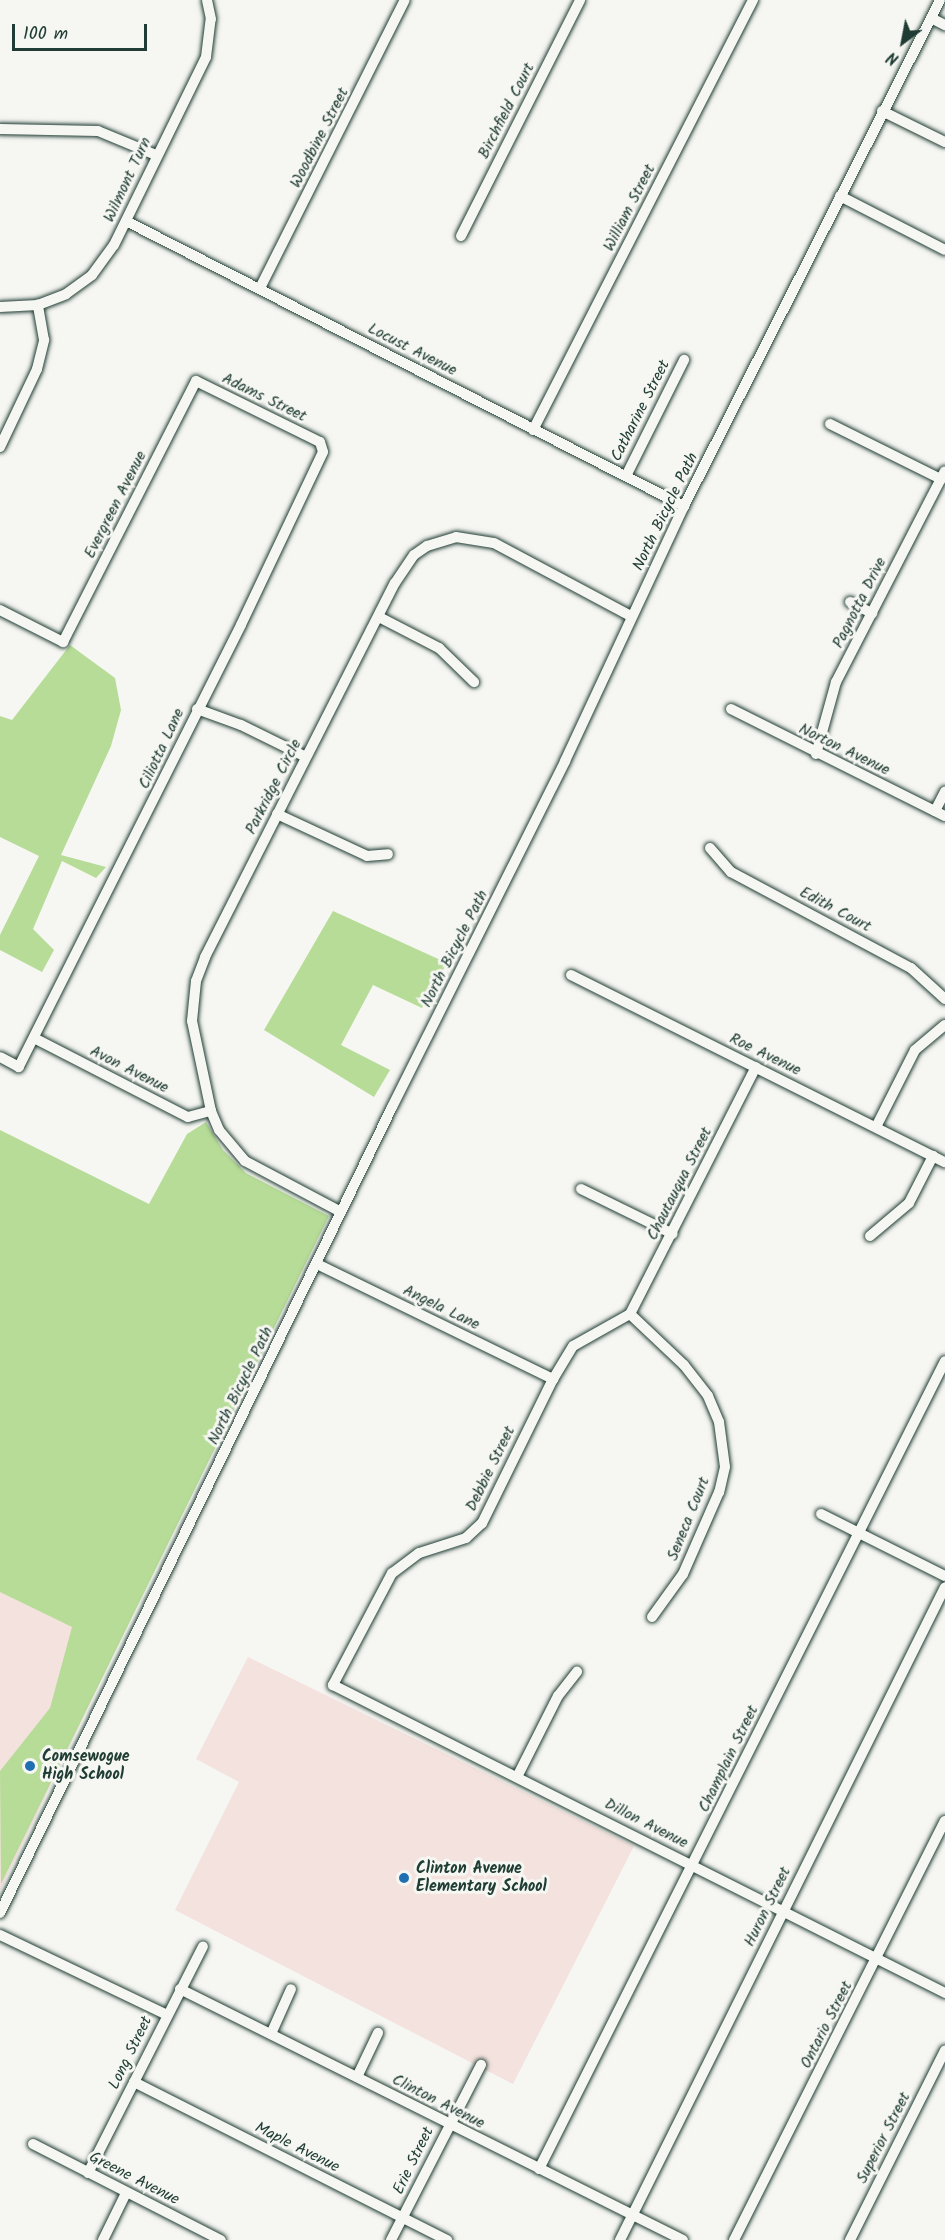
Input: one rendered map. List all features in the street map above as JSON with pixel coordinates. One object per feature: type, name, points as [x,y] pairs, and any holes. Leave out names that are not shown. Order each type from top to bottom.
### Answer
[{"type":"street","name":"Wilmont Turn","points":[[0,307],[38,305],[66,294],[92,275],[126,221],[156,155],[206,57],[211,19],[207,0]]},
{"type":"street","name":"Woodbine Street","points":[[260,288],[405,0]]},
{"type":"street","name":"Birchfield Court","points":[[461,236],[580,0]]},
{"type":"street","name":"William Street","points":[[533,430],[753,0]]},
{"type":"street","name":"North Bicycle Path","points":[[0,1913],[341,1212],[529,834],[684,506],[940,0]]},
{"type":"street","points":[[931,18],[945,25]]},
{"type":"street","points":[[882,111],[945,142]]},
{"type":"street","points":[[0,129],[98,131],[156,155]]},
{"type":"street","points":[[840,196],[945,250]]},
{"type":"street","name":"Locust Avenue","points":[[126,221],[684,506]]},
{"type":"street","points":[[0,447],[38,369],[44,340],[38,305]]},
{"type":"street","name":"Catharine Street","points":[[626,476],[684,360]]},
{"type":"street","name":"Adams Street","points":[[196,381],[320,442]]},
{"type":"street","name":"Evergreen Avenue","points":[[0,610],[63,642],[196,381]]},
{"type":"street","points":[[834,425],[943,475]]},
{"type":"street","name":"Ciliotta Lane","points":[[0,1058],[19,1067],[323,452],[320,442]]},
{"type":"street","name":"Pagnotta Drive","points":[[816,754],[836,682],[943,475]]},
{"type":"street","name":"Parkridge Circle","points":[[341,1212],[245,1161],[230,1146],[211,1111],[192,1021],[196,981],[306,757],[414,555],[427,546],[456,537],[494,543],[631,616]]},
{"type":"street","points":[[850,602],[872,613]]},
{"type":"street","points":[[379,617],[439,648],[474,682]]},
{"type":"street","points":[[197,709],[241,724],[306,757]]},
{"type":"street","name":"Norton Avenue","points":[[731,709],[816,754],[945,816]]},
{"type":"street","points":[[934,811],[945,790]]},
{"type":"street","points":[[278,814],[366,856],[388,854]]},
{"type":"street","name":"Edith Court","points":[[710,848],[731,872],[911,968],[945,999]]},
{"type":"street","name":"Roe Avenue","points":[[571,975],[945,1162]]},
{"type":"street","points":[[876,1127],[915,1050],[945,1026]]},
{"type":"street","name":"Avon Avenue","points":[[34,1038],[188,1117],[211,1111]]},
{"type":"street","name":"Chautauqua Street","points":[[630,1314],[673,1234],[756,1067]]},
{"type":"street","points":[[870,1236],[909,1203],[933,1156]]},
{"type":"street","points":[[581,1189],[673,1234]]},
{"type":"street","name":"Angela Lane","points":[[317,1264],[553,1379]]},
{"type":"street","name":"Debbie Street","points":[[333,1685],[392,1573],[419,1553],[459,1542],[482,1523],[553,1379],[573,1346],[630,1314]]},
{"type":"street","name":"Seneca Court","points":[[630,1314],[684,1365],[708,1396],[719,1422],[725,1467],[719,1492],[683,1574],[652,1617]]},
{"type":"street","name":"Champlain Street","points":[[538,2169],[945,1361]]},
{"type":"street","points":[[822,1514],[945,1576]]},
{"type":"street","name":"Huron Street","points":[[620,2240],[945,1587]]},
{"type":"street","points":[[516,1777],[558,1696],[577,1672]]},
{"type":"street","name":"Dillon Avenue","points":[[333,1685],[945,1993]]},
{"type":"street","name":"Ontario Street","points":[[734,2240],[878,1959],[945,1821]]},
{"type":"street","points":[[0,1935],[167,2015]]},
{"type":"street","name":"Long Street","points":[[88,2173],[180,1989],[204,1946]]},
{"type":"street","name":"Clinton Avenue","points":[[180,1989],[683,2240]]},
{"type":"street","points":[[271,2034],[291,1989]]},
{"type":"street","points":[[357,2077],[378,2033]]},
{"type":"street","name":"Superior Street","points":[[849,2240],[945,2050]]},
{"type":"street","name":"Erie Street","points":[[391,2240],[481,2065]]},
{"type":"street","name":"Maple Avenue","points":[[134,2082],[447,2240]]},
{"type":"street","name":"Greene Avenue","points":[[33,2144],[221,2240]]},
{"type":"street","points":[[103,2240],[126,2193]]},
{"type":"shaded area","name":"Comsewogue High School","points":[[0,1581],[120,1641],[0,1891]]},
{"type":"shaded area","name":"Clinton Avenue Elementary School","points":[[248,1657],[634,1846],[513,2084],[175,1910],[239,1782],[196,1759]]},
{"type":"green space","points":[[70,645],[115,678],[121,710],[111,746],[61,855],[106,867],[96,878],[62,861],[33,929],[54,950],[42,972],[0,950],[0,935],[39,856],[0,837],[0,716],[12,720]]},
{"type":"green space","points":[[333,911],[447,963],[422,1008],[373,985],[341,1045],[390,1070],[374,1097],[264,1030]]},
{"type":"green space","points":[[206,1122],[223,1150],[246,1173],[329,1216],[1,1884],[0,1771],[50,1708],[72,1627],[0,1592],[0,1130],[149,1204],[187,1134]]},
{"type":"place","name":"Comsewogue High School","points":[[30,1766]]},
{"type":"place","name":"Clinton Avenue Elementary School","points":[[404,1878]]}]
